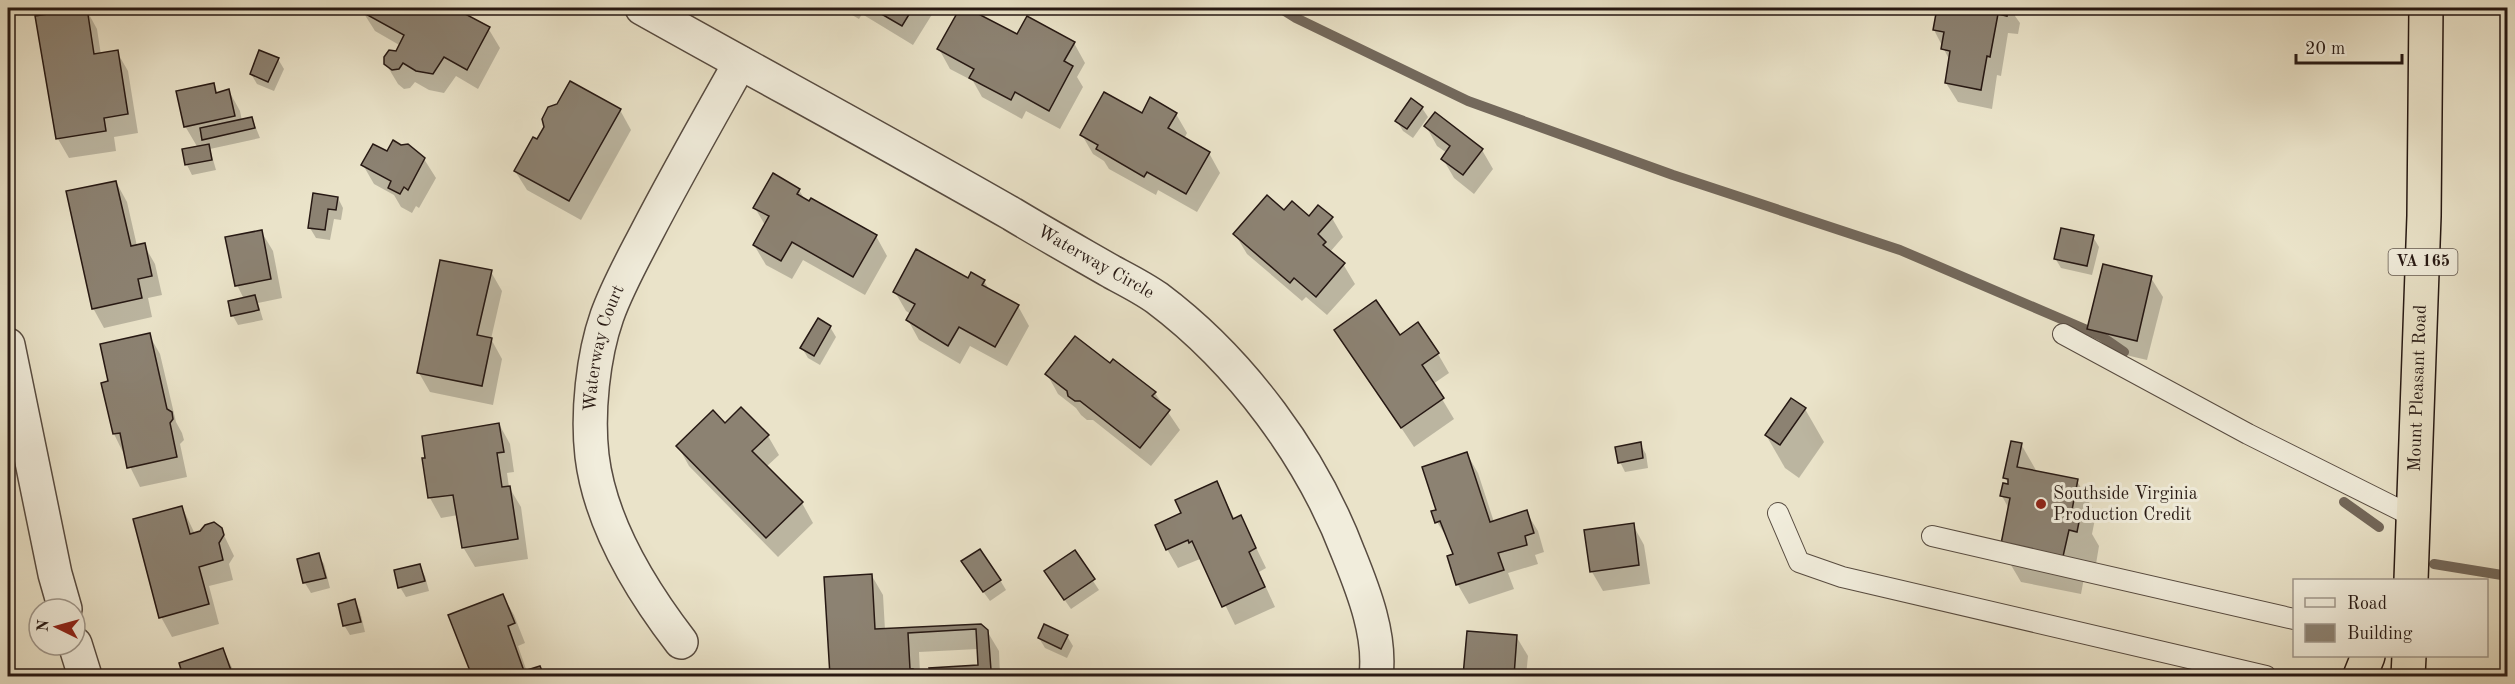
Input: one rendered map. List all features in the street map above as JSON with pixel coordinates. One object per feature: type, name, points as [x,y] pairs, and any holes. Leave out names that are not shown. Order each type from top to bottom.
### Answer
[{"type":"highway","name":"Mount Pleasant Road","points":[[2411,579],[2412,516],[2417,465],[2424,216],[2426,8]]},
{"type":"highway","name":"Mount Pleasant Road","points":[[2392,579],[2412,516]]},
{"type":"highway","points":[[2360,676],[2368,657]]},
{"type":"highway","points":[[2408,676],[2409,657]]},
{"type":"street","name":"Waterway Circle","points":[[642,8],[941,174],[1156,297],[1214,348],[1246,382],[1284,431],[1341,534],[1360,583],[1372,625],[1376,648],[1376,676]]},
{"type":"street","name":"Waterway Court","points":[[681,642],[654,606],[630,566],[606,513],[592,456],[591,395],[606,317],[666,195],[740,63]]},
{"type":"street","points":[[8,345],[62,597]]},
{"type":"street","points":[[79,657],[85,676]]},
{"type":"lane","points":[[2063,334],[2248,434],[2412,516]]},
{"type":"lane","points":[[1778,513],[1798,562],[1842,577],[2266,676]]},
{"type":"lane","points":[[1932,536],[2293,619]]},
{"type":"lane","points":[[2391,657],[2408,676]]},
{"type":"building","points":[[87,8],[94,54],[118,50],[128,114],[104,118],[106,131],[56,139],[35,16]]},
{"type":"building","points":[[364,8],[454,8],[490,27],[467,70],[444,57],[433,74],[416,71],[403,63],[399,69],[392,70],[384,64],[384,57],[389,50],[396,51],[404,35],[362,12]]},
{"type":"building","points":[[871,8],[913,8],[902,26]]},
{"type":"building","points":[[960,8],[967,8],[1017,34],[1027,16],[1075,42],[1064,61],[1073,66],[1049,111],[1015,92],[1011,100],[969,78],[974,69],[937,49]]},
{"type":"building","points":[[1937,8],[2009,8],[2007,16],[1998,14],[1981,90],[1945,83],[1950,51],[1941,49],[1944,32],[1933,30]]},
{"type":"building","points":[[259,50],[279,58],[268,82],[250,74]]},
{"type":"building","points":[[570,81],[621,109],[569,201],[514,171],[533,137],[537,139],[544,127],[542,119],[548,107],[557,104]]},
{"type":"building","points":[[214,83],[216,93],[229,89],[235,116],[184,127],[176,91]]},
{"type":"building","points":[[1104,92],[1142,113],[1150,97],[1177,113],[1168,128],[1210,152],[1186,194],[1147,172],[1144,177],[1096,149],[1098,145],[1080,135]]},
{"type":"building","points":[[1411,98],[1423,107],[1407,129],[1395,121]]},
{"type":"building","points":[[1435,112],[1483,149],[1463,175],[1441,159],[1450,146],[1424,126]]},
{"type":"building","points":[[252,117],[255,128],[202,140],[200,128]]},
{"type":"building","points":[[393,140],[401,145],[408,144],[425,158],[408,190],[404,187],[400,194],[388,188],[391,181],[361,165],[373,144],[387,151]]},
{"type":"building","points":[[209,144],[212,160],[185,165],[182,149]]},
{"type":"building","points":[[773,173],[800,189],[797,194],[809,201],[811,198],[877,235],[853,277],[792,242],[781,261],[753,245],[769,216],[753,208]]},
{"type":"building","points":[[116,181],[131,246],[145,243],[152,276],[138,279],[142,298],[92,309],[66,191]]},
{"type":"building","points":[[313,193],[338,197],[336,210],[328,209],[325,230],[308,228]]},
{"type":"building","points":[[1267,195],[1284,210],[1292,201],[1309,216],[1318,205],[1333,217],[1318,234],[1326,242],[1323,245],[1345,263],[1316,297],[1294,278],[1290,283],[1233,234]]},
{"type":"building","points":[[2061,228],[2094,235],[2087,266],[2054,259]]},
{"type":"building","points":[[262,230],[271,279],[235,286],[225,237]]},
{"type":"building","points":[[916,249],[968,278],[971,272],[985,280],[982,285],[1019,305],[995,347],[959,327],[948,346],[906,320],[915,304],[893,292]]},
{"type":"building","points":[[440,260],[492,270],[477,335],[492,338],[482,386],[417,373]]},
{"type":"building","points":[[2103,264],[2152,276],[2137,341],[2087,329]]},
{"type":"building","points":[[255,295],[259,310],[231,316],[228,301]]},
{"type":"building","points":[[1376,300],[1400,335],[1418,322],[1439,353],[1422,365],[1444,398],[1401,428],[1334,330]]},
{"type":"building","points":[[818,318],[831,326],[814,356],[800,348]]},
{"type":"building","points":[[150,333],[167,409],[172,412],[173,419],[170,423],[177,457],[127,468],[120,433],[113,434],[101,383],[108,381],[100,344]]},
{"type":"building","points":[[1075,336],[1110,363],[1113,359],[1156,392],[1152,396],[1170,410],[1140,448],[1080,401],[1075,401],[1068,396],[1067,391],[1045,374]]},
{"type":"building","points":[[1791,398],[1806,408],[1780,445],[1765,435]]},
{"type":"building","points":[[741,407],[769,435],[752,451],[803,502],[766,538],[676,446],[713,410],[725,423]]},
{"type":"building","points":[[499,423],[504,452],[497,453],[502,487],[510,486],[518,539],[462,548],[453,495],[428,498],[422,458],[425,458],[422,436]]},
{"type":"building","name":"Southside Virginia Production Credit","points":[[2011,441],[2022,443],[2017,467],[2078,479],[2072,510],[2081,512],[2077,532],[2069,530],[2062,561],[2000,549],[2010,498],[2000,496],[2003,483],[2008,484],[2008,479],[2003,478]]},
{"type":"building","points":[[1641,442],[1643,458],[1618,463],[1615,447]]},
{"type":"building","points":[[1467,452],[1490,522],[1527,510],[1534,533],[1525,536],[1527,545],[1498,553],[1504,570],[1456,585],[1447,556],[1453,554],[1440,521],[1435,523],[1431,511],[1436,510],[1422,467]]},
{"type":"building","points":[[1217,481],[1233,519],[1241,515],[1256,548],[1249,552],[1265,587],[1222,607],[1192,541],[1189,543],[1188,540],[1166,550],[1155,525],[1181,513],[1175,500]]},
{"type":"building","points":[[182,506],[190,534],[214,522],[222,528],[224,535],[219,543],[223,560],[199,567],[209,604],[159,618],[133,519]]},
{"type":"building","points":[[1634,523],[1639,565],[1590,572],[1584,530]]},
{"type":"building","points":[[980,549],[1001,580],[983,592],[961,561]]},
{"type":"building","points":[[1075,550],[1095,579],[1064,600],[1044,571]]},
{"type":"building","points":[[319,553],[326,578],[303,583],[297,559]]},
{"type":"building","points":[[420,564],[425,581],[398,588],[394,570]]},
{"type":"building","points":[[872,574],[875,629],[981,624],[988,630],[991,670],[986,676],[882,676],[882,671],[877,670],[877,676],[830,676],[824,577]],"holes":[[[976,629],[978,665],[929,668],[930,672],[913,673],[913,669],[910,669],[908,633]]]},
{"type":"building","points":[[503,594],[515,623],[508,626],[524,671],[540,666],[544,676],[472,676],[448,615]]},
{"type":"building","points":[[355,599],[361,622],[343,626],[338,604]]},
{"type":"building","points":[[1044,624],[1068,635],[1061,649],[1038,638]]},
{"type":"building","points":[[1467,631],[1517,635],[1514,676],[1463,676]]},
{"type":"building","points":[[223,648],[233,676],[183,676],[179,663]]},
{"type":"waterway","points":[[1280,8],[1296,18],[1468,101],[1673,175],[1900,250],[2101,336],[2124,352]]},
{"type":"waterway","points":[[2344,502],[2379,527]]},
{"type":"waterway","points":[[2434,564],[2508,576]]},
{"type":"place","name":"Southside Virginia Production Credit","points":[[2041,504]]}]
